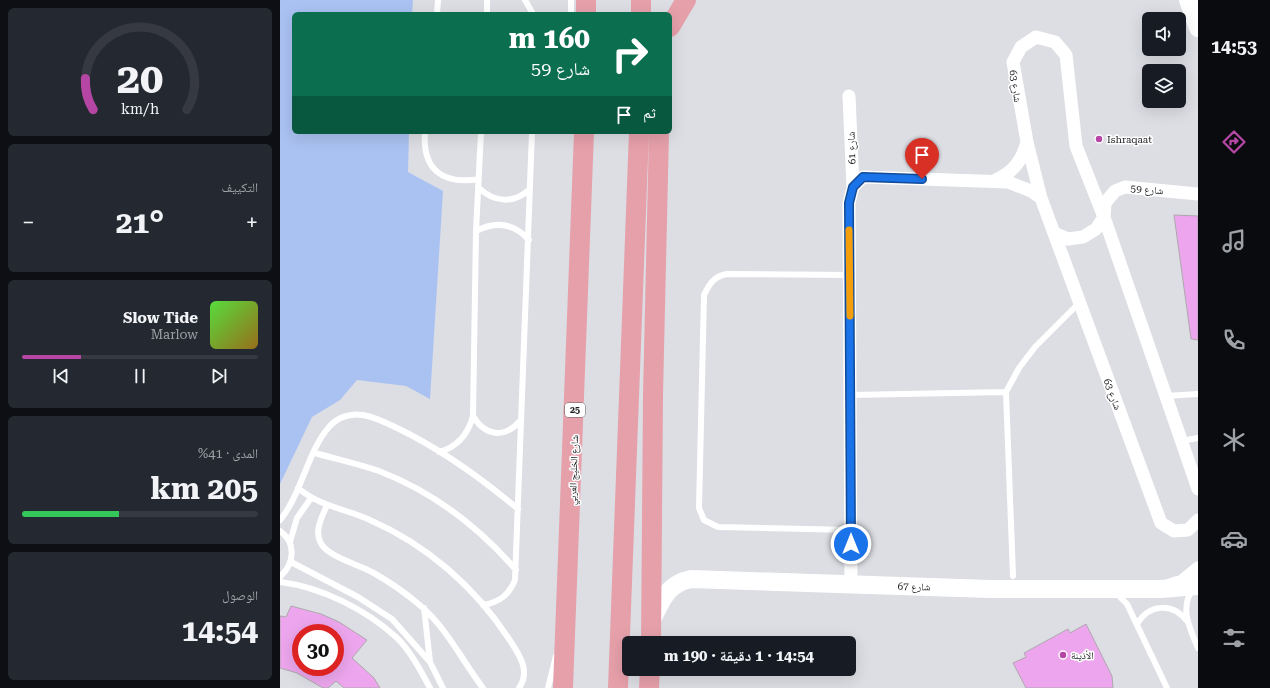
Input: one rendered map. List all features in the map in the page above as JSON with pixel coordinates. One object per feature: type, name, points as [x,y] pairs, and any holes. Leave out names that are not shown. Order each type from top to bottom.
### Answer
[{"type":"main road","points":[[586,0],[586,12]]},
{"type":"main road","points":[[641,0],[641,12]]},
{"type":"main road","points":[[672,24],[686,0]]},
{"type":"main road","name":"شارع الخليج العربي","points":[[563,688],[568,610],[584,134]]},
{"type":"main road","points":[[618,688],[639,134]]},
{"type":"main road","points":[[637,168],[646,134]]},
{"type":"main road","points":[[651,636],[653,395],[659,134]]},
{"type":"main road","points":[[633,270],[653,395]]},
{"type":"main road","points":[[649,688],[650,676]]},
{"type":"street","points":[[1188,0],[1198,28]]},
{"type":"street","name":"شارع 63","points":[[1198,490],[1104,217],[1076,146],[1066,55],[1055,42],[1036,38],[1020,46],[1013,62],[1027,142],[1041,198],[1162,523],[1174,531],[1188,530],[1198,520]]},
{"type":"street","name":"شارع 61","points":[[849,96],[853,187],[849,203],[851,584]]},
{"type":"street","points":[[996,180],[1005,176],[1019,162],[1027,142]]},
{"type":"street","points":[[853,187],[863,177],[996,180],[1020,185],[1041,198]]},
{"type":"street","name":"شارع 59","points":[[1054,233],[1068,238],[1083,237],[1096,229],[1104,217],[1105,203],[1115,191],[1125,187],[1198,194]]},
{"type":"street","points":[[1160,589],[1182,581],[1198,568]]},
{"type":"street","name":"شارع 67","points":[[652,620],[668,591],[675,584],[691,579],[990,589],[1160,589],[1197,586]]},
{"type":"lane","points":[[436,12],[438,0]]},
{"type":"lane","points":[[487,0],[487,12]]},
{"type":"lane","points":[[525,0],[532,12]]},
{"type":"lane","points":[[571,0],[571,12]]},
{"type":"lane","points":[[425,134],[425,149],[428,160],[440,174],[455,181],[463,182],[478,179]]},
{"type":"lane","points":[[440,452],[448,450],[461,439],[473,416],[476,231],[481,134]]},
{"type":"lane","points":[[484,605],[494,603],[507,594],[515,580],[532,134]]},
{"type":"lane","points":[[578,134],[583,170]]},
{"type":"lane","points":[[478,187],[492,198],[508,200],[524,195],[530,189]]},
{"type":"lane","points":[[476,231],[492,225],[504,225],[516,229],[529,240]]},
{"type":"lane","points":[[850,275],[727,274],[718,276],[711,282],[704,295],[699,508],[704,520],[718,527],[851,530]]},
{"type":"lane","points":[[1013,576],[1006,392],[1019,368],[1035,347],[1079,303]]},
{"type":"lane","points":[[851,395],[1006,392]]},
{"type":"lane","points":[[1165,396],[1198,394]]},
{"type":"lane","points":[[280,520],[298,488],[321,439],[331,425],[342,418],[354,415],[363,415],[389,424],[440,452],[480,479],[518,509]]},
{"type":"lane","points":[[473,416],[478,424],[486,430],[495,433],[505,432],[513,428],[520,421]]},
{"type":"lane","points":[[1181,441],[1198,438]]},
{"type":"lane","points":[[315,453],[379,471],[444,504],[473,526],[500,551],[516,570]]},
{"type":"lane","points":[[298,488],[311,498],[371,520],[410,541],[447,568],[464,583],[484,605],[522,662],[524,677],[519,688]]},
{"type":"lane","points":[[290,542],[297,518],[311,498]]},
{"type":"lane","points":[[327,505],[318,529],[322,545],[327,551],[384,579],[424,608],[448,637],[483,688]]},
{"type":"lane","points":[[280,531],[290,542],[292,549],[291,562],[287,570],[280,577]]},
{"type":"lane","points":[[291,562],[358,597],[392,618],[430,662],[443,688]]},
{"type":"lane","points":[[280,582],[324,593],[366,615],[396,637],[421,671],[430,688]]},
{"type":"lane","points":[[1187,621],[1188,597],[1197,586]]},
{"type":"lane","points":[[1108,588],[1124,599],[1167,688]]},
{"type":"lane","points":[[1137,624],[1145,613],[1158,607],[1178,611],[1187,621],[1198,648]]},
{"type":"lane","points":[[424,608],[430,662]]},
{"type":"lane","points":[[548,688],[568,610]]},
{"type":"shaded area","points":[[280,0],[413,0],[412,12],[292,12],[292,134],[409,134],[408,172],[443,191],[430,399],[406,386],[357,380],[340,400],[312,417],[280,484]]},
{"type":"building","points":[[1174,215],[1198,216],[1198,340],[1191,339]]},
{"type":"building","points":[[291,606],[321,614],[342,624],[292,624],[292,672],[280,668],[280,616],[286,617]]},
{"type":"building","name":"الأذينة","points":[[1086,624],[1112,676],[1113,688],[1026,688],[1013,663],[1026,657],[1024,653],[1068,629],[1070,633]]},
{"type":"building","points":[[344,625],[367,640],[352,658],[374,678],[380,688],[344,688],[336,681],[328,688],[323,688],[302,676],[344,676]]},
{"type":"slow traffic","points":[[849,230],[850,316]]},
{"type":"place","name":"Ishraqaat","points":[[1099,139]]},
{"type":"place","name":"الأذينة","points":[[1063,655]]},
{"type":"route","points":[[851,544],[849,203],[853,187],[863,177],[922,179]]}]
